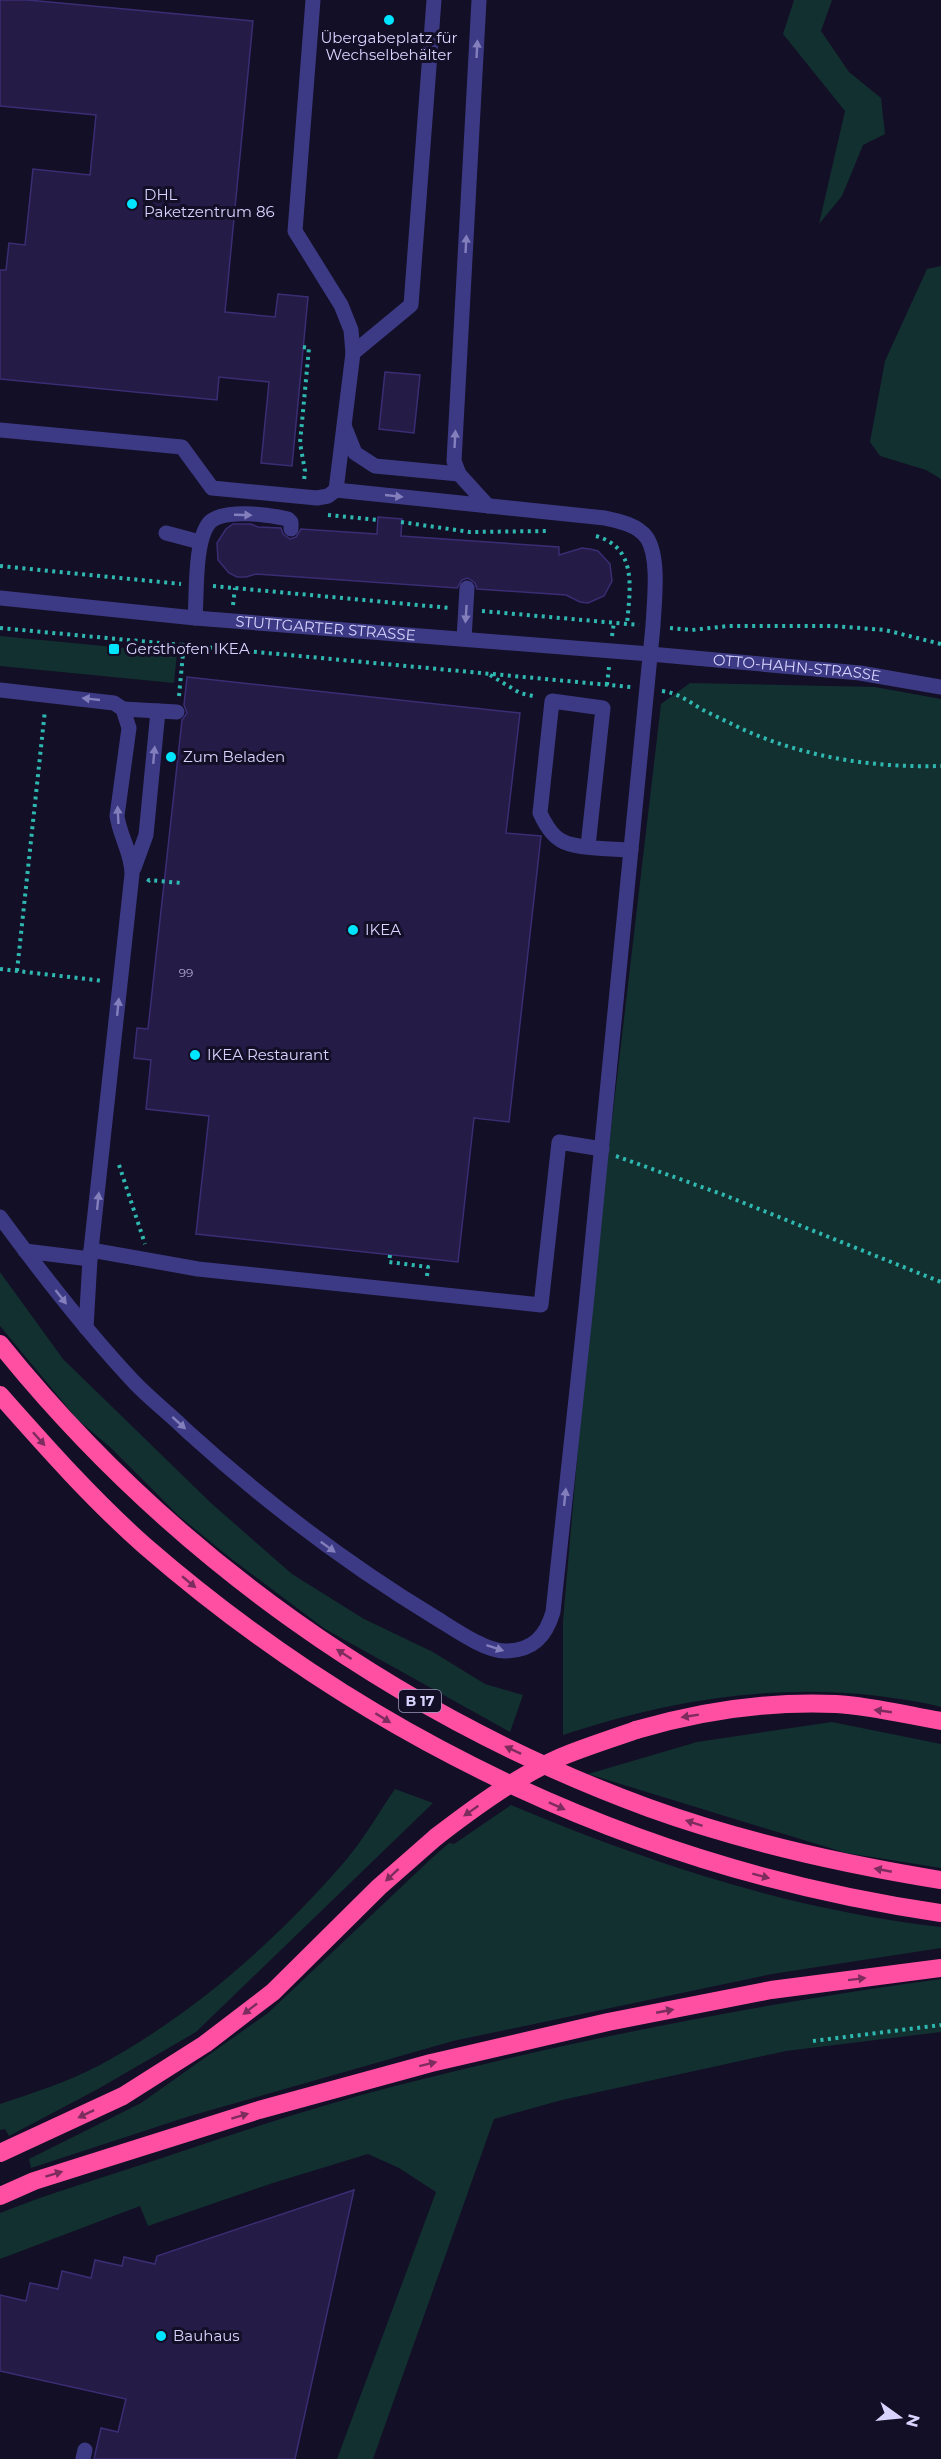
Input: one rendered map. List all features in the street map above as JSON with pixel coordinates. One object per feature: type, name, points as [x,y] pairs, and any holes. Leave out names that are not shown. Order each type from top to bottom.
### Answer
[{"type":"highway","name":"B 17","points":[[0,1344],[68,1424],[168,1521],[293,1622],[417,1700],[496,1742],[650,1808],[778,1847],[890,1872],[941,1880]]},
{"type":"highway","name":"B 17","points":[[0,1395],[88,1492],[144,1545],[213,1602],[278,1650],[332,1687],[402,1730],[481,1772],[562,1809],[640,1839],[706,1861],[803,1887],[881,1904],[941,1913]]},
{"type":"highway","points":[[0,2153],[123,2096],[205,2044],[273,1992],[379,1887],[436,1837],[472,1809],[519,1779],[561,1757],[675,1718],[759,1706],[837,1704],[941,1722]]},
{"type":"highway","points":[[0,2196],[34,2181],[259,2110],[431,2063],[608,2022],[771,1990],[941,1968]]},
{"type":"street","points":[[313,0],[295,231],[341,305],[351,330],[353,353],[336,490]]},
{"type":"street","points":[[353,353],[411,305],[434,0]]},
{"type":"street","points":[[479,0],[454,461],[459,474],[488,506]]},
{"type":"street","points":[[344,426],[355,453],[375,466],[459,474]]},
{"type":"street","points":[[0,430],[182,447],[212,488],[303,496],[328,496],[336,490],[605,518],[626,523],[646,538],[654,561],[653,627],[602,1149],[553,1612],[548,1629],[537,1641],[523,1649],[504,1651],[487,1646],[456,1630],[364,1573],[317,1540],[225,1466],[135,1383],[86,1328],[0,1217]]},
{"type":"street","points":[[195,618],[200,542],[210,522],[223,515],[239,514],[281,518],[291,522],[291,529]]},
{"type":"street","points":[[166,533],[200,542]]},
{"type":"street","points":[[464,639],[468,588]]},
{"type":"street","name":"STUTTGARTER STRASSE","points":[[0,598],[195,618],[650,654]]},
{"type":"street","name":"OTTO-HAHN-STRASSE","points":[[650,654],[860,673],[941,687]]},
{"type":"street","points":[[0,690],[104,701],[114,703],[123,709],[177,712]]},
{"type":"street","points":[[588,846],[603,708],[552,701],[540,813],[548,829],[564,842],[588,846],[631,850]]},
{"type":"street","points":[[86,1328],[91,1254],[132,874],[130,852],[119,830],[117,816],[129,728],[123,709]]},
{"type":"street","points":[[132,874],[146,835],[158,711]]},
{"type":"street","points":[[26,1251],[91,1254],[198,1269],[541,1305],[559,1142],[602,1149]]},
{"type":"path","points":[[303,347],[309,348],[300,443],[305,471],[303,496]]},
{"type":"path","points":[[323,514],[378,520]]},
{"type":"path","points":[[402,522],[470,532],[557,531]]},
{"type":"path","points":[[588,534],[607,539],[624,555],[631,583],[627,624]]},
{"type":"path","points":[[0,566],[692,630],[728,626],[833,626],[885,630],[941,644]]},
{"type":"path","points":[[0,628],[184,643],[647,689],[682,696],[703,710],[741,729],[799,750],[851,761],[941,766]]},
{"type":"path","points":[[177,712],[184,643]]},
{"type":"path","points":[[487,673],[520,693],[552,701]]},
{"type":"path","points":[[17,971],[47,694]]},
{"type":"path","points":[[147,891],[149,880],[181,883]]},
{"type":"path","points":[[0,969],[121,983]]},
{"type":"path","points":[[602,1149],[941,1282]]},
{"type":"path","points":[[120,1155],[119,1167],[145,1245]]},
{"type":"path","points":[[390,1255],[389,1263],[428,1267]]},
{"type":"path","points":[[813,2041],[941,2025]]},
{"type":"green space","points":[[794,0],[832,0],[821,31],[849,72],[881,98],[885,134],[863,145],[842,196],[819,224],[845,111],[783,34]]},
{"type":"green space","points":[[941,266],[941,479],[926,470],[880,456],[870,442],[885,361],[927,269]]},
{"type":"green space","points":[[0,636],[177,653],[174,683],[0,666]]},
{"type":"green space","points":[[690,683],[875,687],[941,699],[941,1707],[902,1699],[838,1693],[758,1694],[679,1704],[563,1735],[563,1620],[591,1299],[661,704]]},
{"type":"green space","points":[[0,1272],[63,1359],[211,1503],[292,1574],[364,1619],[433,1652],[485,1684],[523,1695],[510,1732],[325,1629],[229,1557],[179,1516],[111,1448],[77,1419],[0,1326]]},
{"type":"green space","points":[[832,1722],[941,1744],[941,1868],[846,1853],[588,1774],[697,1742]]},
{"type":"green space","points":[[395,1789],[433,1803],[196,2032],[98,2089],[9,2136],[5,2129],[0,2130],[0,2104],[62,2082],[98,2066],[167,2024],[231,1975],[291,1920],[346,1860]]},
{"type":"green space","points":[[511,1805],[615,1846],[722,1881],[830,1909],[941,1927],[941,1948],[772,1974],[453,2041],[190,2116],[31,2168],[29,2159],[141,2103],[268,2013],[449,1843],[454,1844]]},
{"type":"green space","points":[[941,1979],[941,2032],[786,2051],[562,2100],[494,2119],[373,2459],[337,2459],[436,2192],[399,2168],[368,2154],[273,2183],[148,2226],[140,2206],[0,2259],[0,2213],[243,2131],[334,2103],[530,2053],[666,2025],[803,2000]]},
{"type":"building","name":"DHL Paketzentrum 86","points":[[0,0],[28,0],[253,21],[225,312],[275,317],[278,294],[308,297],[292,466],[261,463],[269,382],[219,377],[217,400],[0,379],[0,270],[6,270],[9,243],[25,245],[33,169],[90,175],[96,115],[0,106]]},
{"type":"building","points":[[385,372],[420,375],[414,433],[379,429]]},
{"type":"building","points":[[378,517],[402,519],[401,536],[559,547],[559,555],[582,548],[598,551],[610,564],[612,581],[604,596],[588,603],[566,595],[477,589],[475,583],[468,578],[462,580],[457,588],[256,574],[237,577],[229,573],[218,560],[217,543],[226,529],[233,524],[281,528],[283,534],[290,539],[296,537],[301,529],[377,534]]},
{"type":"building","name":"IKEA","points":[[187,677],[520,713],[506,833],[541,836],[509,1122],[474,1118],[458,1262],[196,1234],[209,1116],[146,1109],[151,1060],[134,1058],[137,1028],[148,1029],[182,720],[187,713],[184,705]]},
{"type":"building","name":"Bauhaus","points":[[354,2190],[295,2459],[94,2459],[101,2428],[118,2432],[126,2399],[0,2371],[0,2295],[26,2301],[30,2283],[58,2289],[62,2271],[91,2278],[95,2260],[122,2266],[124,2257],[155,2264],[157,2256]]},
{"type":"place","name":"Übergabeplatz für Wechselbehälter","points":[[389,20]]},
{"type":"place","name":"DHL Paketzentrum 86","points":[[132,204]]},
{"type":"place","name":"Gersthofen IKEA","points":[[114,649]]},
{"type":"place","name":"Zum Beladen","points":[[171,757]]},
{"type":"place","name":"IKEA","points":[[353,930]]},
{"type":"place","name":"IKEA Restaurant","points":[[195,1055]]},
{"type":"place","name":"Bauhaus","points":[[161,2336]]}]
